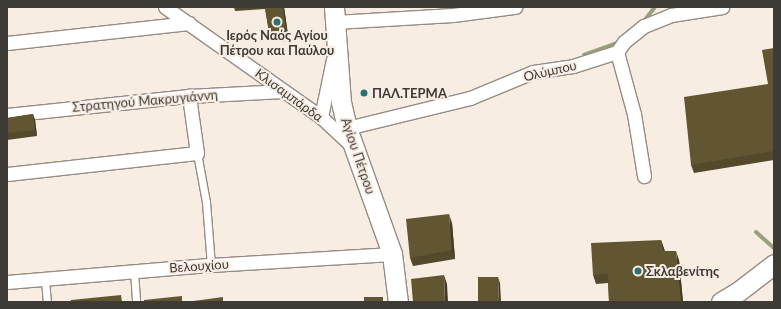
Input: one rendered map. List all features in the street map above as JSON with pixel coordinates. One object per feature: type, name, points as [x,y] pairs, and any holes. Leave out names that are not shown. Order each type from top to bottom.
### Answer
[{"type":"street","name":"Κλισαμπάρδα","points":[[165,7],[321,117],[355,148],[362,166]]},
{"type":"street","points":[[321,117],[334,54],[335,15],[453,15],[515,7]]},
{"type":"street","points":[[644,176],[634,114],[617,52],[624,42],[644,26],[671,15],[722,7]]},
{"type":"street","name":"Αγίου Πέτρου","points":[[335,15],[341,102],[347,128],[362,166],[392,254],[398,302]]},
{"type":"street","points":[[7,43],[188,23]]},
{"type":"street","name":"Ολύμπου","points":[[347,128],[470,98],[533,72],[573,66],[617,52]]},
{"type":"street","name":"Στρατηγού Μακρυγιάννη","points":[[7,115],[188,96],[283,91]]},
{"type":"street","points":[[7,174],[197,154],[188,96]]},
{"type":"street","name":"Βελουχίου","points":[[7,282],[211,265],[392,254]]},
{"type":"street","points":[[721,302],[737,297],[773,264]]},
{"type":"lane","points":[[197,154],[206,202],[211,265]]},
{"type":"lane","points":[[134,272],[136,302]]},
{"type":"lane","points":[[45,280],[47,302]]},
{"type":"building","name":"Ιερός Ναός Αγίου Πέτρου και Παύλου","points":[[265,7],[283,7],[286,29],[281,36],[269,32]]},
{"type":"building","points":[[774,48],[774,151],[691,165],[684,97],[768,84],[762,50]]},
{"type":"building","points":[[33,114],[35,130],[7,133],[7,118]]},
{"type":"building","points":[[449,214],[452,250],[410,258],[406,219]]},
{"type":"building","name":"Σκλαβενίτης","points":[[661,240],[663,251],[676,251],[681,302],[609,302],[608,274],[593,275],[591,243]]},
{"type":"building","points":[[444,275],[445,302],[413,302],[411,279]]},
{"type":"building","points":[[478,277],[498,277],[499,302],[478,302]]},
{"type":"building","points":[[121,295],[122,302],[71,302],[71,300]]},
{"type":"building","points":[[182,296],[182,302],[144,302],[144,300]]},
{"type":"building","points":[[223,297],[223,302],[186,302]]},
{"type":"building","points":[[364,297],[383,297],[383,302],[364,302]]},
{"type":"waterway","points":[[644,21],[655,7]]},
{"type":"waterway","points":[[584,55],[619,42]]},
{"type":"waterway","points":[[756,232],[774,248]]},
{"type":"place","name":"Ιερός Ναός Αγίου Πέτρου και Παύλου","points":[[277,22]]},
{"type":"place","name":"ΠΑΛ.ΤΕΡΜΑ","points":[[364,93]]},
{"type":"place","name":"Σκλαβενίτης","points":[[638,271]]}]
